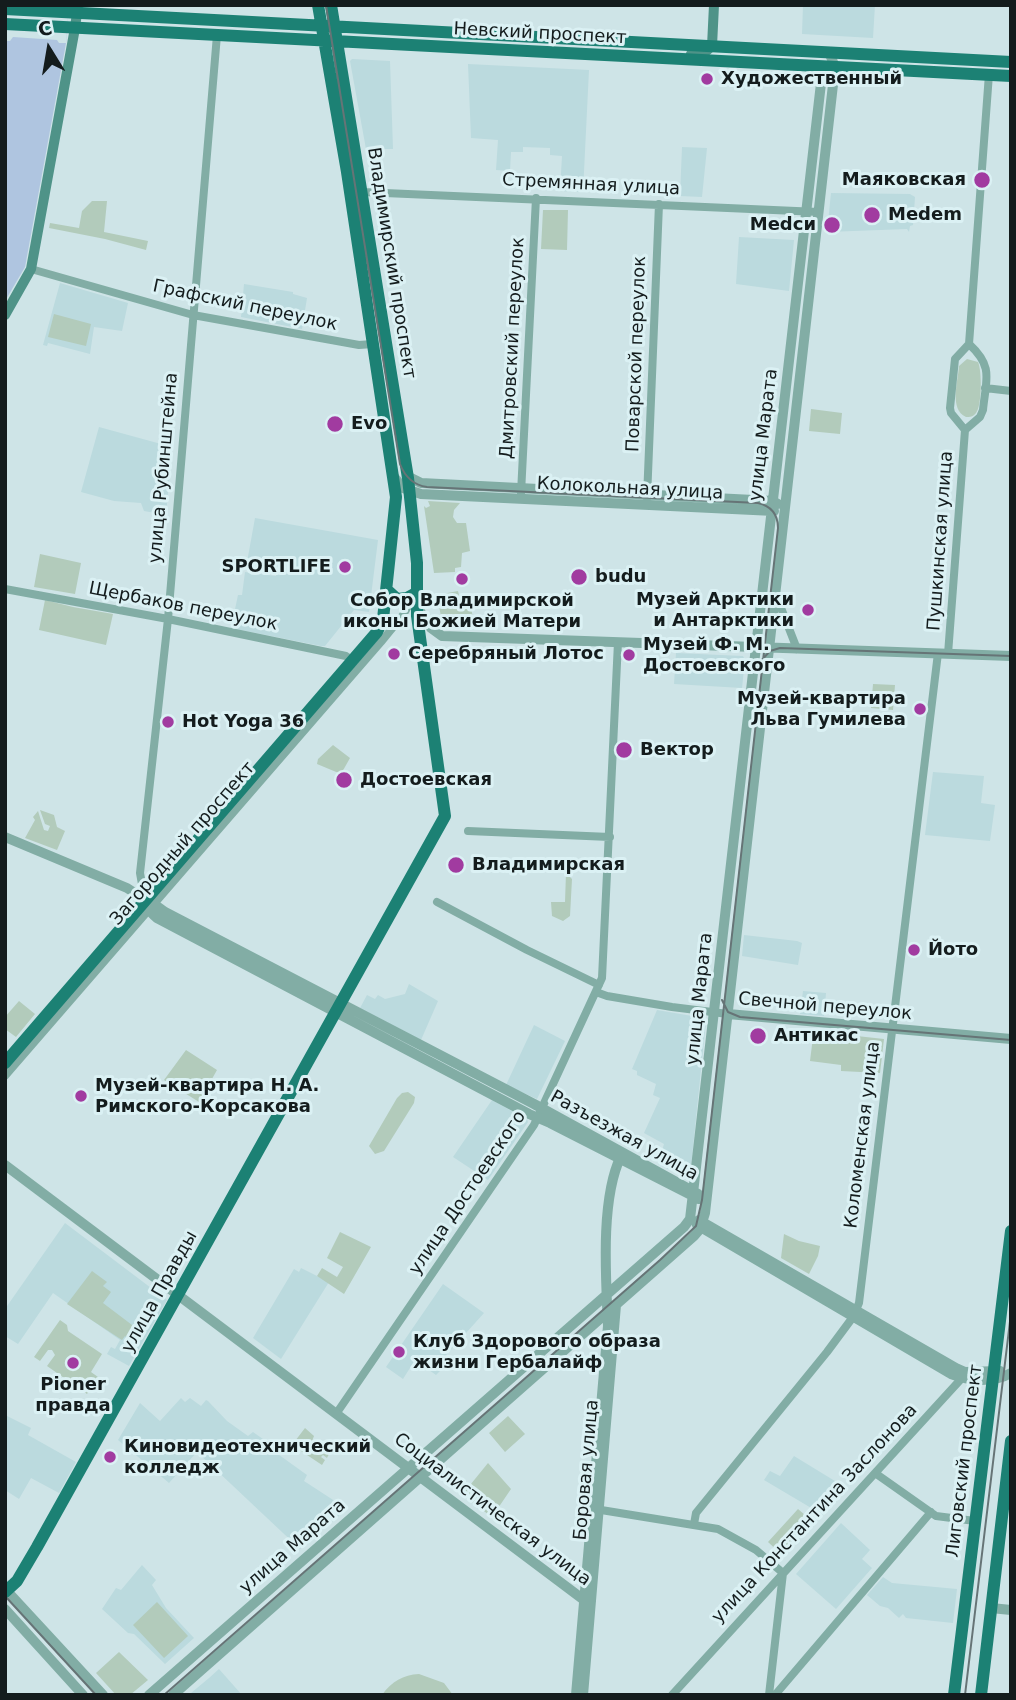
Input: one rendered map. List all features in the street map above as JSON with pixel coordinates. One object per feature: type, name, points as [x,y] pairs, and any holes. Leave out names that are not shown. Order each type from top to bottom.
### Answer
[{"type":"main road","name":"Владимирский проспект","points":[[317,5],[321,26],[330,41],[362,192],[409,491],[418,576],[416,600]]},
{"type":"main road","points":[[330,41],[335,26],[331,5]]},
{"type":"main road","points":[[665,58],[677,54],[703,54],[712,46],[714,5]]},
{"type":"main road","name":"Невский проспект","points":[[6,9],[74,10],[321,26],[1011,62]]},
{"type":"main road","points":[[5,315],[31,269],[74,10]]},
{"type":"main road","name":"Невский проспект","points":[[6,24],[1011,76]]},
{"type":"main road","name":"Владимирский проспект","points":[[330,41],[396,506],[383,631]]},
{"type":"main road","points":[[391,552],[396,545],[406,543],[416,551]]},
{"type":"main road","points":[[387,590],[393,597],[416,600]]},
{"type":"main road","name":"улица Правды","points":[[6,1590],[17,1581],[24,1570],[445,816],[416,600]]},
{"type":"main road","name":"Загородный проспект","points":[[5,1063],[149,906],[352,660],[383,631]]},
{"type":"main road","name":"Лиговский проспект","points":[[954,1695],[1011,1231]]},
{"type":"main road","points":[[981,1695],[1011,1441]]},
{"type":"street","name":"улица Рубинштейна","points":[[149,906],[140,873],[168,619],[217,35]]},
{"type":"street","name":"улица Марата","points":[[173,1695],[617,1306],[701,1225],[728,1014],[819,212],[829,52]]},
{"type":"street","name":"улица Марата","points":[[149,1695],[684,1227],[691,1217],[807,211],[829,66]]},
{"type":"street","name":"Пушкинская улица","points":[[943,654],[962,425],[950,408],[955,359],[969,348],[989,74]]},
{"type":"street","name":"Стремянная улица","points":[[362,192],[819,212]]},
{"type":"street","name":"Дмитровский переулок","points":[[521,500],[536,198]]},
{"type":"street","name":"Поварской переулок","points":[[647,500],[660,204]]},
{"type":"street","name":"Графский переулок","points":[[31,269],[193,315],[359,345],[373,344]]},
{"type":"street","name":"Пушкинская улица","points":[[962,425],[980,416],[985,388],[985,361],[969,348]]},
{"type":"street","points":[[985,388],[1011,391]]},
{"type":"street","points":[[393,476],[409,491]]},
{"type":"street","name":"Колокольная улица","points":[[407,476],[421,483],[522,488],[771,512],[785,508]]},
{"type":"street","name":"Колокольная улица","points":[[409,491],[521,500],[773,501],[785,508]]},
{"type":"street","name":"Щербаков переулок","points":[[5,589],[340,654],[352,660]]},
{"type":"street","name":"улица Марата","points":[[776,595],[797,649]]},
{"type":"street","points":[[383,631],[416,600],[430,628],[442,635],[1011,656]]},
{"type":"street","name":"Загородный проспект","points":[[5,1076],[383,631]]},
{"type":"street","name":"улица Достоевского","points":[[336,1414],[540,1114],[597,988],[603,967],[618,642]]},
{"type":"street","name":"Коломенская улица","points":[[694,1524],[696,1513],[854,1314],[861,1291],[892,1029],[943,654]]},
{"type":"street","points":[[468,831],[610,837]]},
{"type":"street","name":"Разъезжая улица","points":[[5,836],[127,888],[140,895],[149,906],[706,1201]]},
{"type":"street","name":"Свечной переулок","points":[[437,902],[613,997],[715,1013],[1011,1039]]},
{"type":"street","name":"Боровая улица","points":[[596,1509],[607,1314],[605,1280],[609,1208],[612,1182],[621,1156]]},
{"type":"street","name":"Социалистическая улица","points":[[5,1165],[588,1600]]},
{"type":"street","points":[[691,1217],[935,1365],[963,1375],[993,1376],[1011,1371]]},
{"type":"street","points":[[606,1295],[617,1306]]},
{"type":"street","name":"Боровая улица","points":[[583,1695],[588,1600],[617,1306]]},
{"type":"street","name":"улица Константина Заслонова","points":[[672,1695],[963,1375]]},
{"type":"street","points":[[875,1473],[936,1516],[975,1521]]},
{"type":"street","points":[[596,1509],[718,1529],[765,1556],[783,1573],[769,1695]]},
{"type":"street","points":[[775,1695],[931,1513]]},
{"type":"street","points":[[6,1590],[103,1695]]},
{"type":"street","name":"Боровая улица","points":[[576,1695],[588,1600]]},
{"type":"street","points":[[991,1608],[1011,1610]]},
{"type":"street","points":[[5,1609],[83,1695]]},
{"type":"shaded area","points":[[8,5],[69,5],[66,43],[25,267],[5,301],[5,30]]},
{"type":"shaded area","points":[[803,5],[875,5],[873,38],[802,34]]},
{"type":"shaded area","points":[[350,61],[390,61],[393,149],[366,149]]},
{"type":"shaded area","points":[[468,64],[589,70],[583,192],[560,191],[562,156],[550,155],[550,148],[523,147],[523,152],[511,152],[510,171],[496,170],[498,140],[471,138]]},
{"type":"shaded area","points":[[682,147],[707,148],[702,197],[680,196]]},
{"type":"shaded area","name":"Medem","points":[[831,193],[910,194],[915,197],[913,225],[910,226],[909,232],[907,229],[827,232]]},
{"type":"shaded area","points":[[739,237],[794,240],[789,291],[736,284]]},
{"type":"shaded area","points":[[60,283],[128,303],[122,331],[94,327],[90,354],[48,343],[47,346],[43,345]]},
{"type":"shaded area","points":[[244,284],[293,292],[307,298],[302,329],[241,317]]},
{"type":"shaded area","points":[[99,427],[172,447],[166,515],[144,511],[141,503],[114,501],[81,492]]},
{"type":"shaded area","points":[[255,518],[378,540],[369,612],[354,610],[325,646],[231,628],[238,595],[242,595],[245,572],[276,576],[277,567],[247,562]]},
{"type":"shaded area","points":[[676,653],[743,656],[745,660],[742,688],[674,684]]},
{"type":"shaded area","points":[[933,772],[984,776],[981,803],[995,805],[990,841],[925,835]]},
{"type":"shaded area","points":[[744,935],[802,943],[798,965],[742,956]]},
{"type":"shaded area","points":[[409,984],[438,1001],[421,1040],[360,1008],[367,995],[375,999],[378,995],[385,999],[405,994]]},
{"type":"shaded area","points":[[803,991],[826,993],[824,1016],[800,1014]]},
{"type":"shaded area","points":[[657,1010],[704,1018],[706,1021],[690,1177],[686,1178],[658,1164],[664,1144],[644,1133],[660,1098],[653,1095],[656,1084],[637,1075],[637,1071],[632,1069]]},
{"type":"shaded area","points":[[534,1025],[565,1041],[537,1099],[506,1085]]},
{"type":"shaded area","points":[[492,1100],[528,1122],[488,1180],[453,1157]]},
{"type":"shaded area","points":[[65,1223],[167,1300],[129,1366],[107,1354],[111,1347],[115,1349],[120,1340],[53,1293],[18,1344],[5,1336],[5,1309]]},
{"type":"shaded area","points":[[301,1268],[329,1282],[281,1359],[253,1338],[294,1269],[299,1272]]},
{"type":"shaded area","points":[[443,1284],[484,1313],[439,1363],[443,1368],[436,1375],[415,1360],[403,1379],[386,1367]]},
{"type":"shaded area","points":[[181,1398],[185,1402],[190,1398],[201,1406],[208,1401],[227,1421],[248,1436],[253,1432],[270,1444],[268,1447],[307,1475],[304,1481],[347,1509],[300,1549],[197,1452],[169,1483],[118,1440],[140,1403],[160,1421]]},
{"type":"shaded area","points":[[5,1415],[31,1428],[28,1435],[76,1462],[59,1493],[31,1478],[19,1499],[5,1490]]},
{"type":"shaded area","points":[[794,1456],[848,1489],[823,1515],[764,1480],[770,1471],[780,1476]]},
{"type":"shaded area","points":[[841,1523],[870,1550],[862,1559],[872,1568],[836,1609],[796,1574]]},
{"type":"shaded area","points":[[142,1565],[156,1580],[152,1585],[166,1608],[194,1638],[165,1664],[134,1634],[128,1633],[102,1609],[116,1588],[121,1590]]},
{"type":"shaded area","points":[[883,1577],[892,1583],[957,1589],[953,1623],[906,1618],[903,1614],[899,1618],[888,1608],[880,1606],[867,1595]]},
{"type":"shaded area","points":[[219,1669],[242,1695],[191,1693],[209,1678]]},
{"type":"green space","points":[[92,201],[107,201],[104,232],[148,241],[146,250],[49,228],[50,223],[79,228],[82,211]]},
{"type":"green space","points":[[543,210],[568,210],[567,250],[541,249]]},
{"type":"green space","points":[[54,314],[91,324],[86,346],[48,337]]},
{"type":"green space","points":[[967,359],[978,362],[981,388],[978,409],[970,417],[961,413],[956,402],[959,366]]},
{"type":"green space","points":[[811,409],[842,413],[840,434],[809,431]]},
{"type":"green space","points":[[428,501],[460,503],[454,510],[453,517],[457,523],[466,523],[470,551],[462,553],[461,567],[455,568],[455,572],[434,573],[424,506],[430,506]]},
{"type":"green space","points":[[40,554],[81,563],[75,594],[34,587]]},
{"type":"green space","points":[[458,591],[459,595],[468,594],[475,627],[446,627],[448,622],[442,622],[437,595]]},
{"type":"green space","points":[[45,600],[113,614],[106,645],[39,630]]},
{"type":"green space","points":[[873,684],[895,685],[893,710],[871,708]]},
{"type":"green space","points":[[333,745],[350,758],[341,774],[317,764],[318,759]]},
{"type":"green space","points":[[40,810],[54,815],[57,827],[65,831],[57,850],[25,838],[38,811],[44,830],[48,831],[50,826],[45,824]]},
{"type":"green space","points":[[566,873],[572,879],[570,916],[563,921],[552,916],[551,902],[565,902]]},
{"type":"green space","points":[[19,1001],[35,1014],[16,1037],[5,1029],[5,1017]]},
{"type":"green space","points":[[811,1031],[884,1039],[880,1073],[841,1071],[841,1065],[810,1061],[813,1037],[810,1036]]},
{"type":"green space","points":[[186,1050],[217,1070],[199,1102],[164,1080]]},
{"type":"green space","points":[[408,1092],[415,1097],[414,1103],[384,1151],[375,1154],[369,1146],[397,1098]]},
{"type":"green space","points":[[340,1232],[371,1247],[344,1294],[317,1276],[322,1268],[337,1277],[343,1267],[327,1258]]},
{"type":"green space","points":[[784,1234],[820,1246],[809,1274],[781,1258]]},
{"type":"green space","points":[[92,1271],[107,1282],[103,1286],[111,1292],[103,1303],[136,1328],[129,1339],[125,1336],[122,1340],[67,1304]]},
{"type":"green space","name":"Pioner правда","points":[[60,1320],[67,1325],[68,1331],[102,1354],[91,1372],[98,1377],[87,1394],[47,1366],[55,1355],[52,1350],[48,1350],[40,1361],[34,1357]]},
{"type":"green space","points":[[508,1416],[525,1434],[505,1452],[489,1433]]},
{"type":"green space","points":[[305,1428],[314,1436],[312,1441],[317,1439],[331,1450],[327,1458],[323,1455],[321,1457],[325,1460],[322,1465],[292,1445]]},
{"type":"green space","points":[[488,1463],[511,1489],[492,1517],[462,1495]]},
{"type":"green space","points":[[798,1509],[812,1521],[782,1555],[768,1542]]},
{"type":"green space","points":[[157,1602],[188,1636],[164,1658],[133,1625]]},
{"type":"green space","points":[[119,1652],[148,1680],[130,1695],[116,1695],[96,1673]]},
{"type":"green space","points":[[419,1674],[444,1683],[453,1695],[382,1695],[398,1680]]},
{"type":"pier","points":[[8,5],[69,5],[66,43],[13,37],[10,41],[5,41]]},
{"type":"tram line","points":[[164,1695],[696,1226],[702,1200],[778,528],[773,511],[758,503],[427,487],[414,482],[404,473],[400,464],[326,5]]},
{"type":"tram line","points":[[760,662],[770,651],[780,648],[1011,656]]},
{"type":"tram line","points":[[722,1000],[728,1012],[740,1017],[1011,1040]]},
{"type":"tram line","points":[[965,1695],[1011,1313]]},
{"type":"tram line","points":[[5,1596],[96,1695]]},
{"type":"place","name":"Художественный","points":[[707,79]]},
{"type":"place","name":"Маяковская","points":[[982,180]]},
{"type":"place","name":"Medem","points":[[872,215]]},
{"type":"place","name":"Medси","points":[[832,225]]},
{"type":"place","name":"Evo","points":[[335,424]]},
{"type":"place","name":"SPORTLIFE","points":[[345,567]]},
{"type":"place","name":"budu","points":[[579,577]]},
{"type":"place","name":"Собор Владимирской иконы Божией Матери","points":[[462,579]]},
{"type":"place","name":"Музей Арктики и Антарктики","points":[[808,610]]},
{"type":"place","name":"Серебряный Лотос","points":[[394,654]]},
{"type":"place","name":"Музей Ф. М. Достоевского","points":[[629,655]]},
{"type":"place","name":"Музей-квартира Льва Гумилева","points":[[920,709]]},
{"type":"place","name":"Hot Yoga 36","points":[[168,722]]},
{"type":"place","name":"Вектор","points":[[624,750]]},
{"type":"place","name":"Достоевская","points":[[344,780]]},
{"type":"place","name":"Владимирская","points":[[456,865]]},
{"type":"place","name":"Йото","points":[[914,950]]},
{"type":"place","name":"Антикас","points":[[758,1036]]},
{"type":"place","name":"Музей-квартира Н. А. Римского-Корсакова","points":[[81,1096]]},
{"type":"place","name":"Клуб Здорового образа жизни Гербалайф","points":[[399,1352]]},
{"type":"place","name":"Pioner правда","points":[[73,1363]]},
{"type":"place","name":"Киновидеотехнический колледж","points":[[110,1457]]}]
